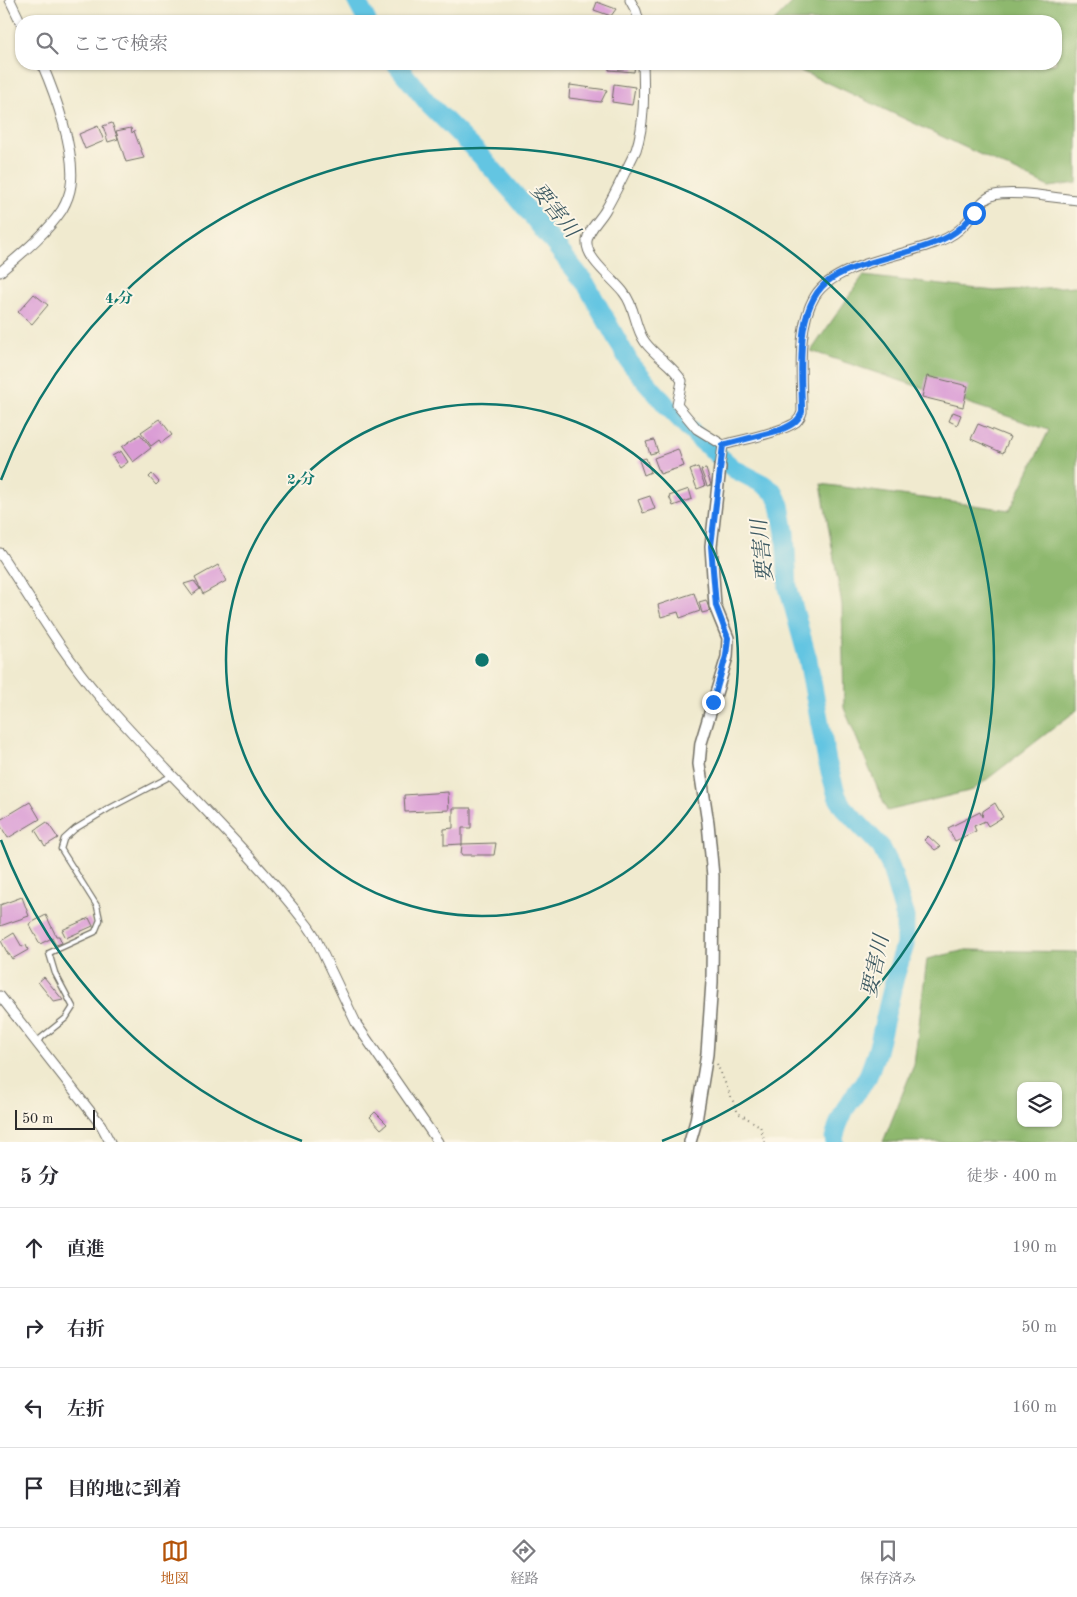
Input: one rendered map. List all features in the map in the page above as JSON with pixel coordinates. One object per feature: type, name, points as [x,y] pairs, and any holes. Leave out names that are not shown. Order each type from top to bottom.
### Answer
[{"type":"street","points":[[10,0],[17,15]]},
{"type":"street","points":[[630,0],[638,15]]},
{"type":"street","points":[[0,272],[55,218],[66,200],[71,185],[72,169],[65,133],[59,109],[44,70]]},
{"type":"street","points":[[643,70],[642,120],[639,141],[607,207],[591,230],[586,242],[590,253],[598,265],[619,286],[629,300],[640,334],[646,343],[673,368],[682,381],[677,406],[697,430],[723,448]]},
{"type":"street","points":[[723,448],[780,430],[789,426],[800,417],[802,412],[802,349],[805,322],[815,295],[830,279],[862,266],[948,238],[961,228],[978,206],[991,196],[1013,194],[1077,200]]},
{"type":"street","points":[[690,1142],[696,1121],[707,1054],[712,982],[712,876],[708,823],[699,764],[701,743],[726,656],[728,638],[716,606],[711,554],[723,448]]},
{"type":"street","points":[[0,552],[36,610],[98,695],[264,872],[311,930],[357,1025],[438,1142]]},
{"type":"street","points":[[0,996],[101,1125],[110,1142]]},
{"type":"lane","points":[[36,1042],[66,1018],[73,1007],[55,973],[49,953],[95,932],[100,920],[97,906],[61,848],[64,839],[75,829],[108,808],[173,775]]},
{"type":"path","points":[[716,1061],[738,1113],[760,1126],[765,1142]]},
{"type":"green space","points":[[795,0],[1077,0],[1077,183],[1049,187],[798,70],[1062,70],[1062,15],[780,15]]},
{"type":"green space","points":[[863,276],[995,291],[1077,286],[1077,710],[973,790],[887,811],[844,708],[842,605],[821,484],[1010,510],[1049,430],[811,351]]},
{"type":"green space","points":[[966,950],[1077,952],[1077,1142],[883,1142],[914,1065],[927,959]]},
{"type":"building","points":[[597,2],[616,9],[612,15],[594,10]]},
{"type":"building","points":[[609,70],[634,70],[634,72]]},
{"type":"building","points":[[614,84],[635,87],[632,105],[612,102]]},
{"type":"building","points":[[570,85],[607,90],[601,102],[569,98]]},
{"type":"building","points":[[112,123],[118,139],[108,142],[103,126]]},
{"type":"building","points":[[98,126],[104,141],[85,149],[79,134]]},
{"type":"building","points":[[131,128],[132,133],[134,131],[144,158],[126,162],[116,131]]},
{"type":"building","points":[[34,294],[48,305],[32,324],[18,312]]},
{"type":"building","points":[[927,376],[968,386],[963,407],[922,397]]},
{"type":"building","points":[[953,412],[961,415],[957,425],[949,421]]},
{"type":"building","points":[[160,419],[172,435],[161,443],[159,440],[151,446],[141,432]]},
{"type":"building","points":[[978,424],[1010,437],[1003,453],[971,439]]},
{"type":"building","points":[[140,434],[151,448],[133,462],[122,447]]},
{"type":"building","points":[[654,440],[658,452],[650,454],[646,442]]},
{"type":"building","points":[[678,449],[684,466],[660,474],[654,458]]},
{"type":"building","points":[[121,451],[128,462],[120,468],[112,456]]},
{"type":"building","points":[[646,458],[651,472],[644,475],[639,460]]},
{"type":"building","points":[[698,467],[705,486],[697,489],[690,470]]},
{"type":"building","points":[[706,469],[711,485],[707,486],[701,470]]},
{"type":"building","points":[[152,474],[159,482],[156,485],[149,477]]},
{"type":"building","points":[[689,489],[692,499],[673,506],[669,496]]},
{"type":"building","points":[[650,496],[655,509],[643,513],[638,500]]},
{"type":"building","points":[[218,565],[226,581],[203,594],[195,578]]},
{"type":"building","points":[[194,581],[200,589],[192,595],[184,584]]},
{"type":"building","points":[[694,593],[700,611],[680,618],[678,612],[661,617],[658,605]]},
{"type":"building","points":[[706,600],[710,611],[702,613],[699,602]]},
{"type":"building","points":[[448,792],[449,810],[405,812],[404,795]]},
{"type":"building","points":[[30,802],[40,819],[8,838],[0,825],[0,820]]},
{"type":"building","points":[[995,803],[1003,817],[988,826],[985,821],[974,826],[976,831],[955,841],[948,828],[980,812],[982,817],[983,811]]},
{"type":"building","points":[[453,808],[471,808],[471,828],[462,828],[462,844],[444,845],[444,829],[453,828]]},
{"type":"building","points":[[47,822],[58,838],[45,846],[35,830]]},
{"type":"building","points":[[928,836],[940,847],[935,850],[924,840]]},
{"type":"building","points":[[496,843],[494,855],[461,855],[462,844]]},
{"type":"building","points":[[22,897],[29,916],[0,926],[0,905]]},
{"type":"building","points":[[46,915],[56,936],[59,936],[62,943],[56,945],[52,938],[40,944],[29,924]]},
{"type":"building","points":[[89,918],[93,926],[66,938],[62,930]]},
{"type":"building","points":[[14,933],[22,947],[26,945],[28,950],[12,959],[1,941]]},
{"type":"building","points":[[44,977],[63,1000],[54,1002],[38,982]]},
{"type":"building","points":[[375,1112],[387,1124],[381,1129],[370,1117]]},
{"type":"waterway","name":"要害川","points":[[356,0],[364,15]]},
{"type":"waterway","name":"要害川","points":[[401,70],[428,103],[480,155],[517,197],[586,284],[630,363],[667,406],[696,436],[734,469],[774,492],[780,505],[785,533],[788,587],[808,660],[827,761],[837,796],[843,807],[881,847],[890,865],[905,917],[905,945],[877,1051],[868,1076],[845,1109],[834,1138],[835,1142]]},
{"type":"route","points":[[713,702],[726,656],[728,638],[716,606],[712,580],[711,546],[723,445],[780,430],[796,422],[800,417],[802,412],[802,349],[805,322],[815,295],[830,279],[849,270],[940,242],[954,234],[974,213]]}]
